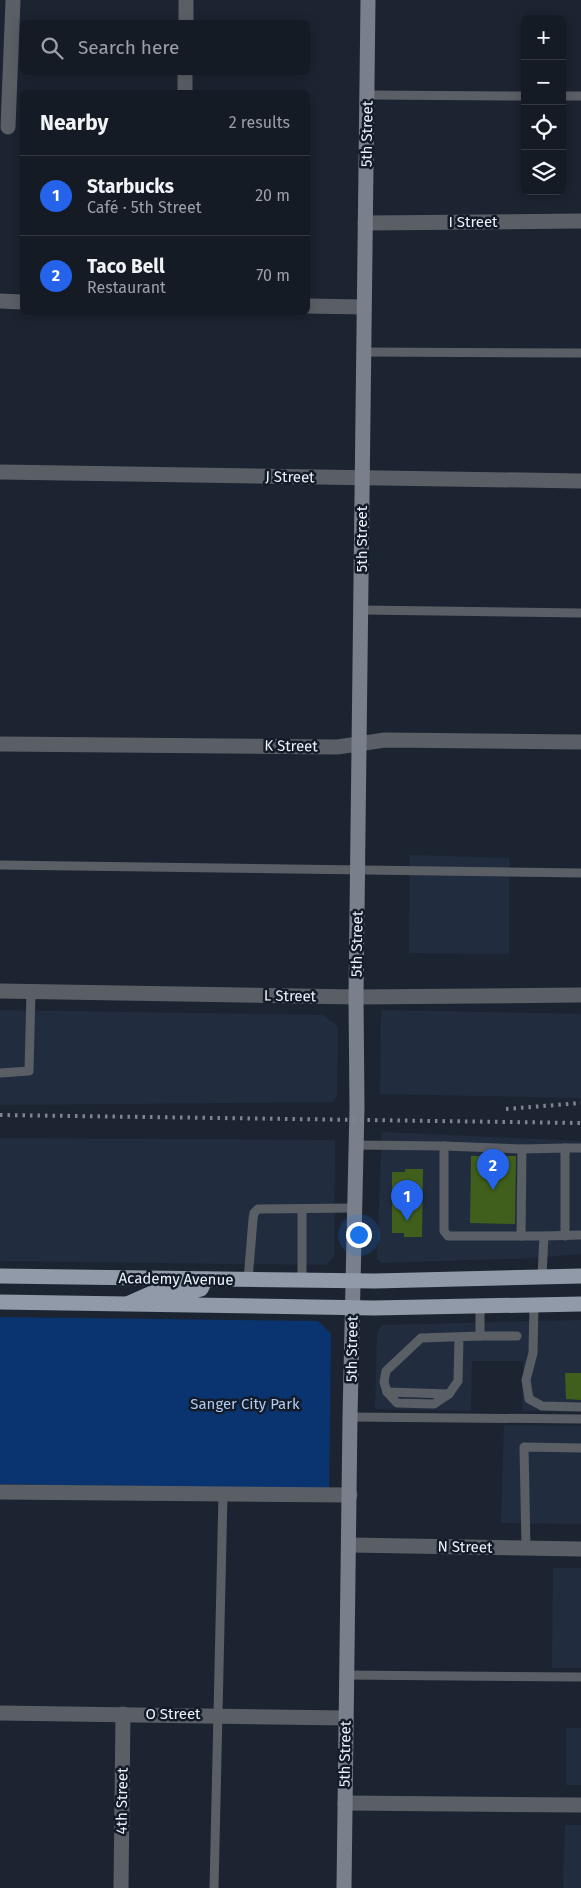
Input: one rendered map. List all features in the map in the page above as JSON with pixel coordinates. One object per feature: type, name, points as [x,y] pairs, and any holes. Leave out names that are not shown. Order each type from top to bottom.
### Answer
[{"type":"main road","name":"Academy Avenue","points":[[0,1276],[353,1281],[581,1276]]},
{"type":"main road","points":[[126,1304],[154,1292],[195,1291],[201,1289],[206,1279]]},
{"type":"main road","name":"Academy Avenue","points":[[0,1302],[352,1308],[581,1304]]},
{"type":"street","points":[[8,127],[13,0]]},
{"type":"street","points":[[186,0],[186,20]]},
{"type":"street","name":"5th Street","points":[[344,1888],[350,1417],[356,1145],[356,997],[362,610],[363,307],[368,95],[368,0]]},
{"type":"street","points":[[185,75],[185,90]]},
{"type":"street","name":"I Street","points":[[365,222],[581,221]]},
{"type":"street","points":[[0,301],[20,302]]},
{"type":"street","points":[[310,306],[363,307]]},
{"type":"street","name":"J Street","points":[[0,472],[581,481]]},
{"type":"street","name":"K Street","points":[[0,744],[337,747],[385,740],[581,742]]},
{"type":"street","name":"L Street","points":[[0,991],[356,997],[581,995]]},
{"type":"street","points":[[0,1492],[350,1495]]},
{"type":"street","name":"N Street","points":[[349,1545],[581,1549]]},
{"type":"street","name":"O Street","points":[[0,1713],[346,1718]]},
{"type":"street","name":"4th Street","points":[[120,1888],[123,1714]]},
{"type":"street","points":[[345,1803],[581,1805]]},
{"type":"lane","points":[[368,95],[521,96]]},
{"type":"lane","points":[[566,96],[581,96]]},
{"type":"lane","points":[[363,352],[581,353]]},
{"type":"lane","points":[[362,610],[581,613]]},
{"type":"lane","points":[[0,865],[359,868],[581,873]]},
{"type":"lane","points":[[0,1073],[29,1071],[31,992]]},
{"type":"lane","points":[[356,1145],[581,1148]]},
{"type":"lane","points":[[444,1146],[444,1230],[448,1236],[581,1235]]},
{"type":"lane","points":[[521,1236],[522,1148]]},
{"type":"lane","points":[[564,1148],[565,1236]]},
{"type":"lane","points":[[248,1280],[254,1213],[258,1210],[355,1208]]},
{"type":"lane","points":[[302,1209],[302,1280]]},
{"type":"lane","points":[[542,1276],[544,1236]]},
{"type":"lane","points":[[534,1304],[533,1353],[526,1380],[529,1399],[542,1406],[581,1407]]},
{"type":"lane","points":[[480,1306],[480,1336]]},
{"type":"lane","points":[[459,1337],[458,1381],[449,1394],[387,1392],[384,1382],[386,1371],[421,1338],[480,1336],[517,1336]]},
{"type":"lane","points":[[350,1417],[581,1418]]},
{"type":"lane","points":[[526,1548],[524,1447],[581,1448]]},
{"type":"lane","points":[[214,1888],[223,1494]]},
{"type":"lane","points":[[346,1675],[581,1677]]},
{"type":"shaded area","points":[[410,855],[509,858],[509,954],[409,953]]},
{"type":"shaded area","points":[[0,1010],[324,1015],[338,1027],[337,1095],[333,1102],[0,1105]]},
{"type":"shaded area","points":[[381,1010],[581,1014],[581,1098],[380,1094]]},
{"type":"shaded area","points":[[382,1132],[581,1141],[581,1254],[535,1258],[381,1263],[377,1259]]},
{"type":"shaded area","points":[[0,1138],[335,1140],[334,1256],[326,1265],[0,1261]]},
{"type":"shaded area","points":[[581,1320],[581,1412],[522,1411],[523,1361],[472,1361],[471,1411],[375,1409],[377,1333],[382,1325]]},
{"type":"shaded area","points":[[504,1425],[581,1426],[581,1524],[501,1523]]},
{"type":"shaded area","points":[[553,1568],[581,1568],[581,1668],[552,1668]]},
{"type":"shaded area","points":[[566,1728],[581,1728],[581,1785],[566,1785]]},
{"type":"shaded area","points":[[565,1825],[581,1825],[581,1888],[563,1888]]},
{"type":"green space","name":"Sanger City Park","points":[[0,1317],[318,1321],[331,1334],[329,1490],[0,1484]]},
{"type":"building","points":[[471,1156],[516,1156],[515,1224],[470,1223]]},
{"type":"building","points":[[405,1169],[423,1169],[422,1237],[404,1237],[404,1233],[392,1233],[392,1172],[405,1172]]},
{"type":"building","points":[[565,1373],[581,1373],[581,1400],[566,1399]]},
{"type":"railway","points":[[506,1109],[581,1103]]},
{"type":"railway","points":[[0,1115],[581,1123]]},
{"type":"place","name":"Taco Bell","points":[[493,1190]]},
{"type":"place","name":"Starbucks","points":[[407,1221]]}]
